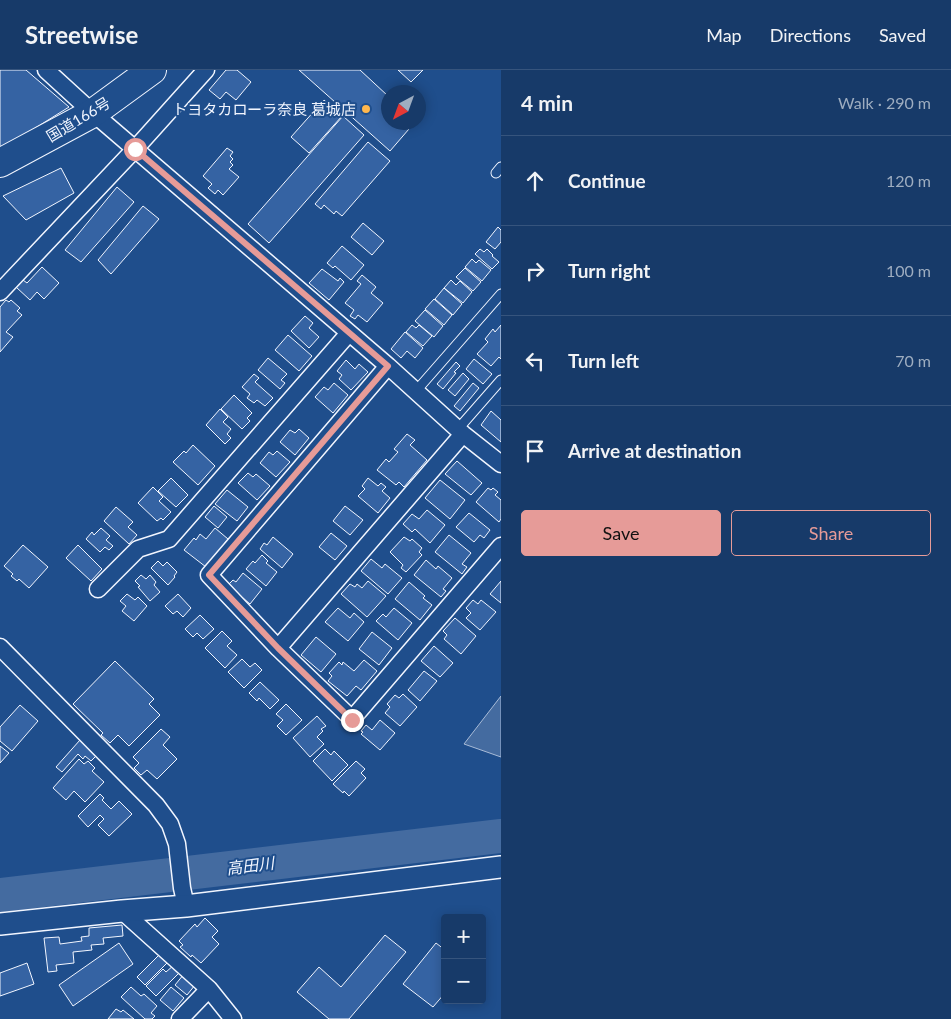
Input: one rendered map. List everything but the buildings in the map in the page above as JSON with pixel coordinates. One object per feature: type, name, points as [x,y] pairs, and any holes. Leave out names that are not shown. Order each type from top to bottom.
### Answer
[{"type":"highway","name":"国道166号","points":[[0,163],[93,113],[152,70]]},
{"type":"street","points":[[46,70],[93,113],[501,464]]},
{"type":"street","points":[[0,292],[135,149],[206,70]]},
{"type":"street","points":[[98,589],[138,549],[169,539],[349,334]]},
{"type":"street","points":[[388,366],[209,575],[278,648],[352,720],[501,546]]},
{"type":"street","points":[[278,648],[461,431]]},
{"type":"street","points":[[0,647],[156,805],[170,824],[177,844],[184,897]]},
{"type":"street","points":[[0,924],[122,911],[184,897],[501,867]]},
{"type":"street","points":[[122,911],[209,989],[234,1019]]},
{"type":"street","points":[[180,1019],[209,989]]},
{"type":"lane","points":[[416,391],[501,294]]},
{"type":"lane","points":[[461,431],[501,380]]},
{"type":"water","points":[[501,696],[501,757],[464,744]]},
{"type":"waterway","name":"高田川","points":[[0,895],[501,836]]},
{"type":"place","name":"トヨタカローラ奈良 葛城店","points":[[366,109]]},
{"type":"route","points":[[135,149],[388,366],[209,575],[278,648],[352,720]]}]
